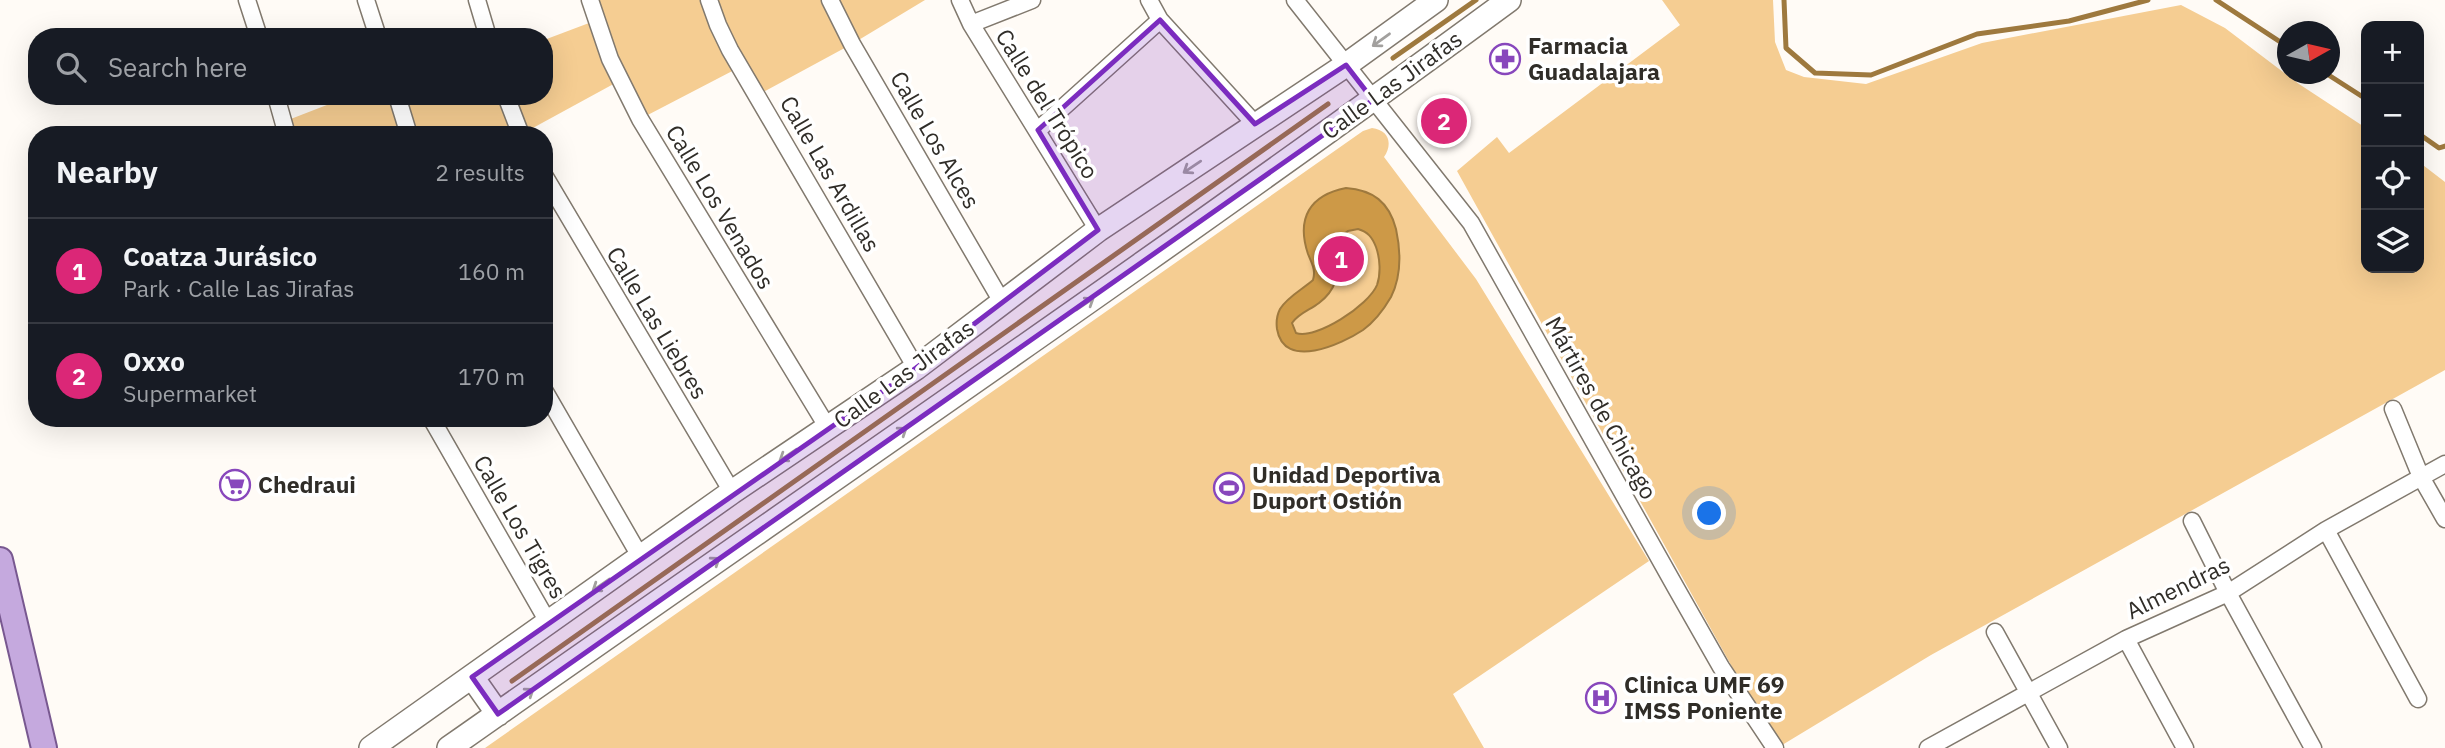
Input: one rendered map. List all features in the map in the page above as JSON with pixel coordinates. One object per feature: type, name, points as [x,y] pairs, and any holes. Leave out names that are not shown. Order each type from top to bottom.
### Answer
[{"type":"main road","name":"Calle Las Jirafas","points":[[371,748],[732,492],[916,368],[1098,230],[1346,65],[1436,0]]},
{"type":"main road","name":"Calle Las Jirafas","points":[[449,748],[1373,100],[1509,0]]},
{"type":"main road","points":[[0,560],[12,659],[44,748]]},
{"type":"main road","points":[[472,677],[498,714]]},
{"type":"street","points":[[247,0],[256,28]]},
{"type":"street","points":[[366,0],[375,28]]},
{"type":"street","points":[[477,0],[485,28]]},
{"type":"street","name":"Calle Los Venados","points":[[590,0],[619,80],[640,120],[828,428]]},
{"type":"street","name":"Calle Las Ardillas","points":[[709,0],[730,50],[916,368]]},
{"type":"street","name":"Calle Los Alces","points":[[830,0],[852,44],[1002,302]]},
{"type":"street","name":"Calle del Trópico","points":[[960,0],[971,24],[1098,230]]},
{"type":"street","points":[[971,24],[1032,0]]},
{"type":"street","points":[[1149,0],[1160,20],[1255,124]]},
{"type":"street","name":"Mártires de Chicago","points":[[1295,0],[1471,223],[1714,656],[1775,748]]},
{"type":"street","points":[[1038,130],[1160,20]]},
{"type":"street","points":[[279,105],[284,126]]},
{"type":"street","points":[[400,105],[406,126]]},
{"type":"street","points":[[509,105],[518,126]]},
{"type":"street","name":"Calle Las Liebres","points":[[553,191],[732,492]]},
{"type":"street","points":[[553,406],[640,558]]},
{"type":"street","points":[[2392,409],[2421,477],[2445,519]]},
{"type":"street","name":"Calle Los Tigres","points":[[435,427],[548,622]]},
{"type":"street","name":"Almendras","points":[[1930,747],[2126,639],[2228,593],[2326,530],[2445,464]]},
{"type":"street","points":[[2192,521],[2313,748]]},
{"type":"street","points":[[2326,530],[2418,699]]},
{"type":"street","points":[[1995,632],[2059,748]]},
{"type":"street","points":[[2126,639],[2185,748]]},
{"type":"highlighted area","points":[[1160,20],[1255,124],[1346,65],[1373,100],[498,714],[472,677],[916,368],[1098,230],[1038,130]]},
{"type":"shaded area","points":[[596,0],[925,0],[852,44],[758,95],[740,67],[640,119],[619,81],[536,126],[284,126],[283,122],[327,105],[553,105],[553,37],[597,20]]},
{"type":"shaded area","points":[[1662,0],[1773,0],[1775,42],[1786,70],[1804,77],[1866,84],[1982,43],[2181,5],[2225,28],[2277,67],[2277,84],[2299,84],[2361,125],[2361,273],[2424,273],[2424,166],[2445,182],[2445,370],[1931,655],[1777,748],[1457,171],[1497,137],[1509,153],[1680,25]]},
{"type":"shaded area","name":"Unidad Deportiva Duport Ostión","points":[[1378,129],[1388,138],[1384,157],[1476,279],[1649,561],[1453,694],[1484,748],[485,748],[1363,131]]},
{"type":"shaded area","points":[[1346,188],[1364,191],[1378,199],[1389,211],[1396,229],[1400,255],[1397,280],[1385,306],[1363,330],[1328,347],[1302,351],[1290,349],[1282,342],[1277,329],[1278,314],[1287,301],[1313,280],[1314,270],[1305,241],[1305,219],[1315,202],[1334,191]],"holes":[[[1358,229],[1367,233],[1376,247],[1380,266],[1377,285],[1364,302],[1341,319],[1316,331],[1296,333],[1292,323],[1319,303],[1333,288],[1338,272],[1341,236]]]},
{"type":"waterway","points":[[1393,58],[1476,0]]},
{"type":"waterway","points":[[1784,0],[1786,48],[1815,73],[1871,75],[1977,34],[2069,21],[2148,0]]},
{"type":"waterway","points":[[2216,0],[2277,40]]},
{"type":"waterway","points":[[2340,82],[2361,96]]},
{"type":"waterway","points":[[512,681],[1328,104]]},
{"type":"waterway","points":[[2424,138],[2439,148],[2445,146]]},
{"type":"place","name":"Farmacia Guadalajara","points":[[1505,59]]},
{"type":"place","name":"Oxxo","points":[[1444,121]]},
{"type":"place","name":"Coatza Jurásico","points":[[1341,259]]},
{"type":"place","name":"Chedraui","points":[[235,485]]},
{"type":"place","name":"Unidad Deportiva Duport Ostión","points":[[1229,488]]},
{"type":"place","name":"Clinica UMF 69 IMSS Poniente","points":[[1601,698]]}]
